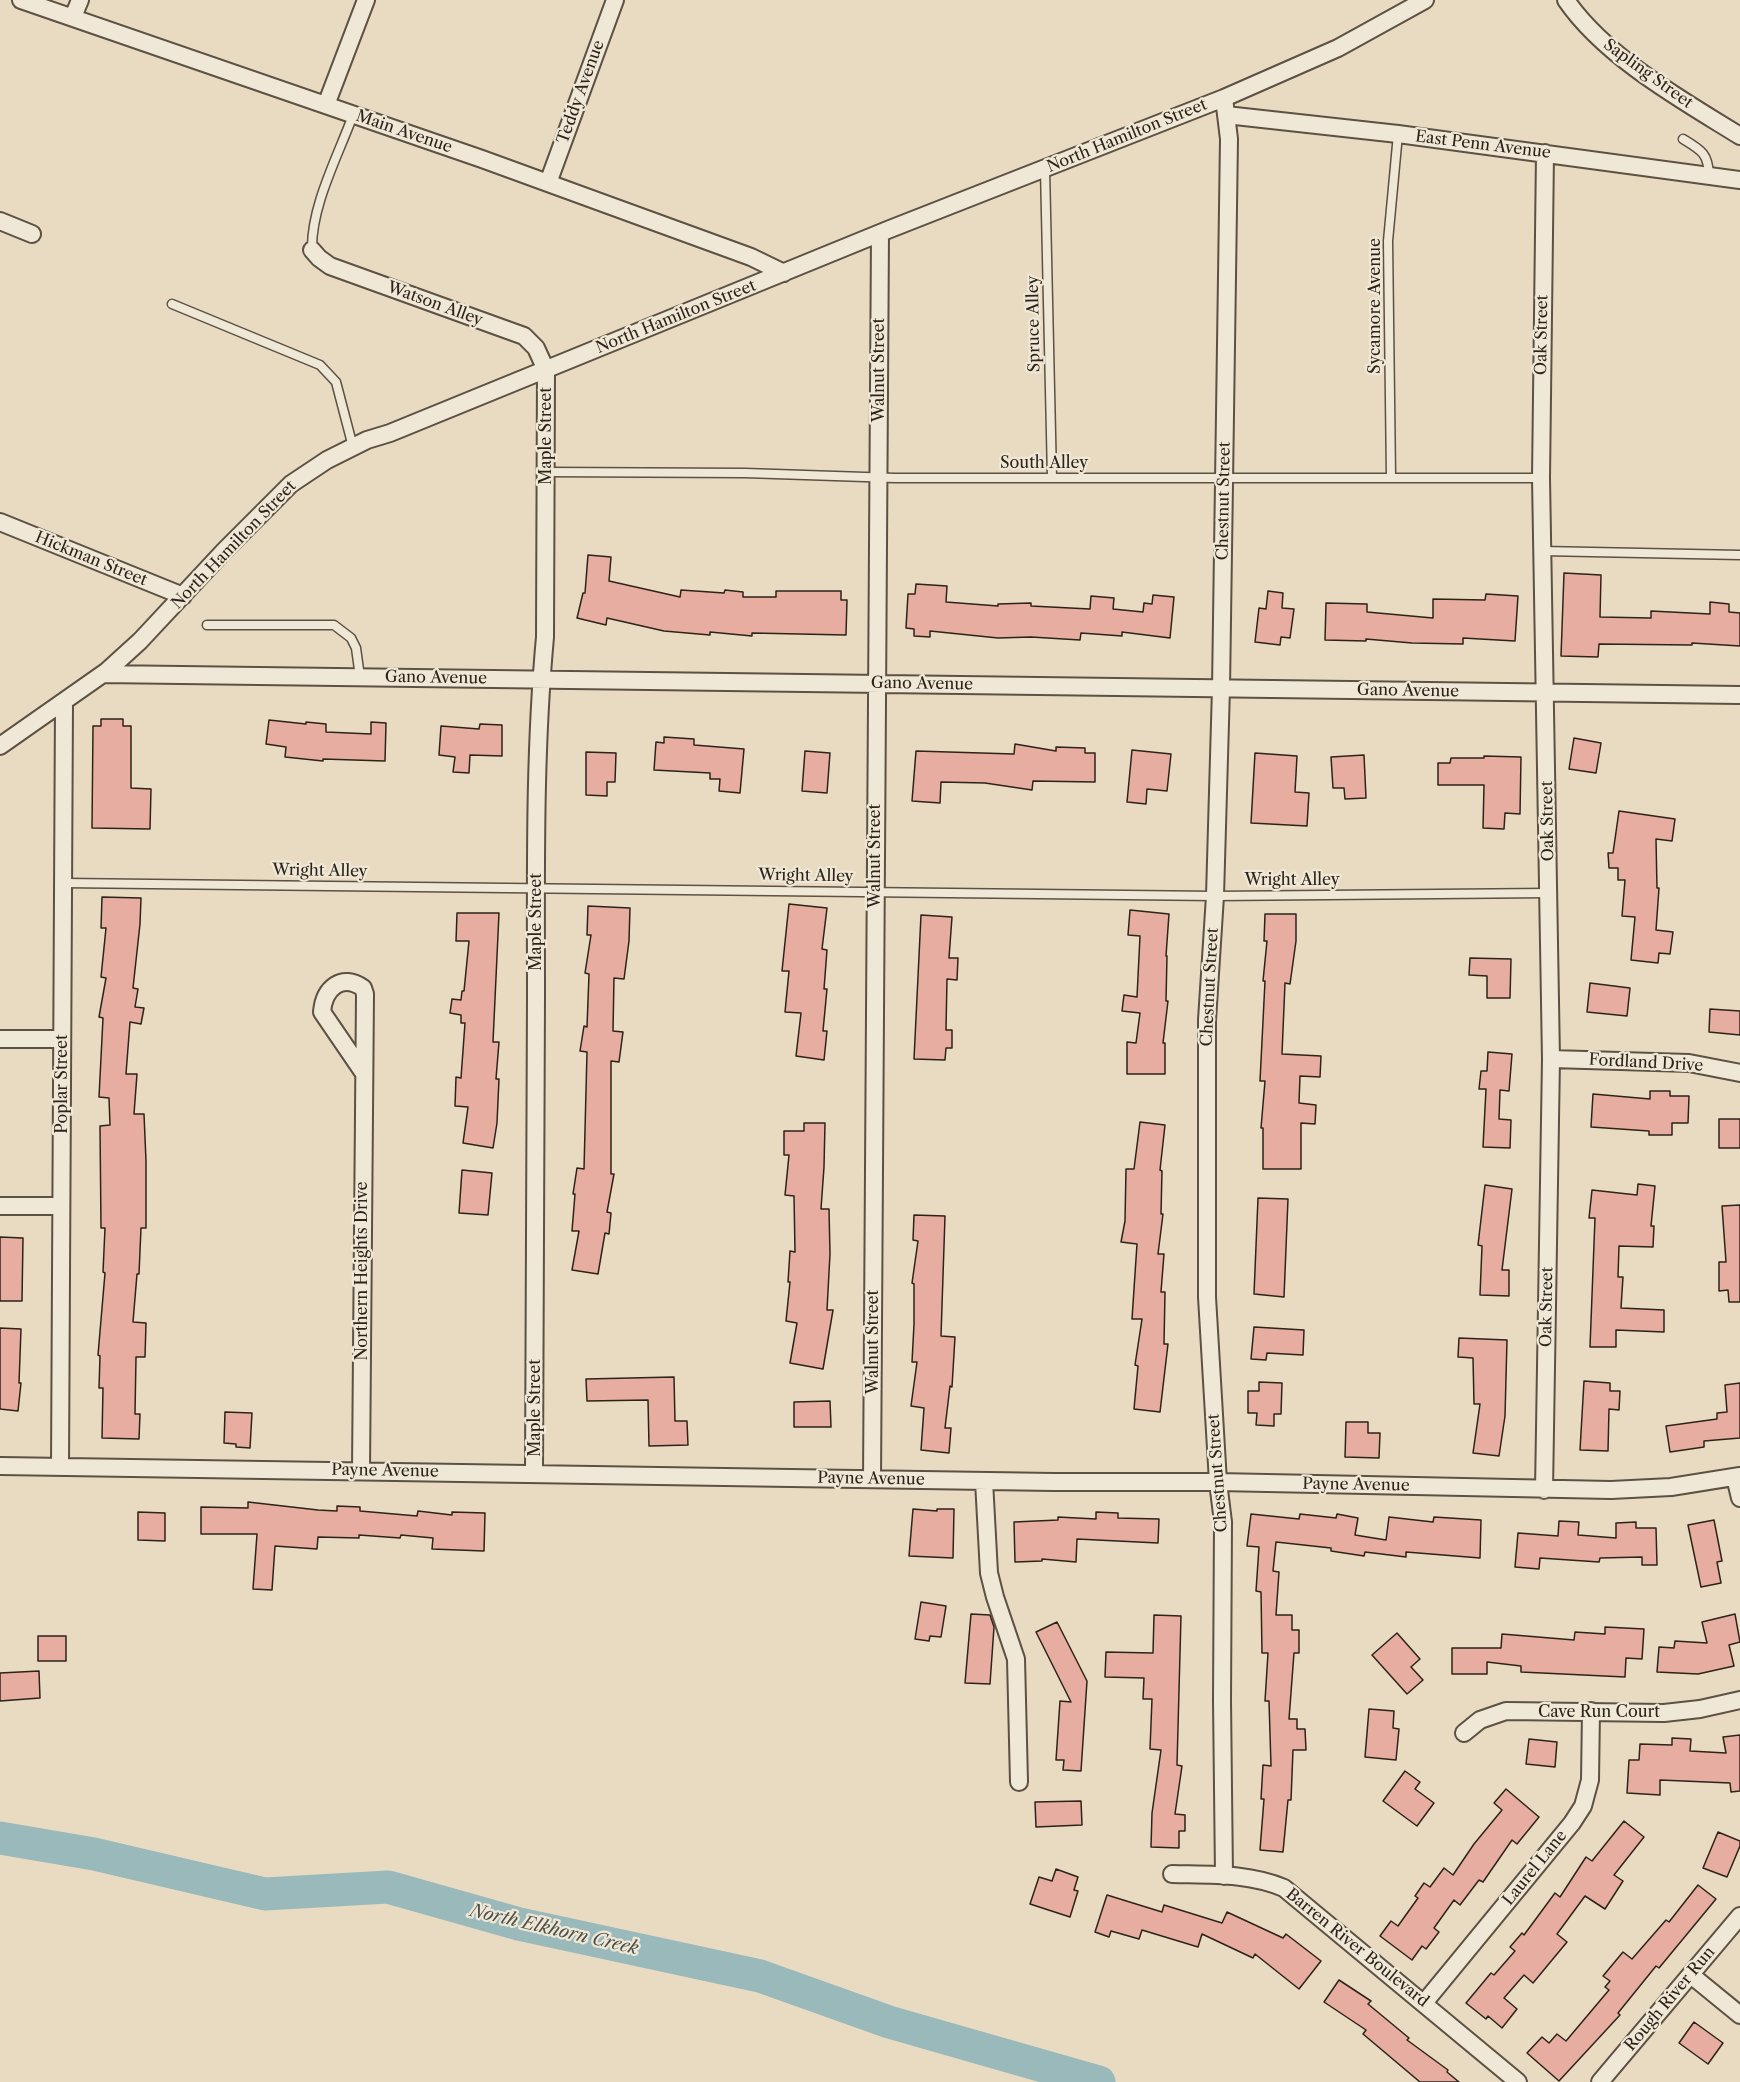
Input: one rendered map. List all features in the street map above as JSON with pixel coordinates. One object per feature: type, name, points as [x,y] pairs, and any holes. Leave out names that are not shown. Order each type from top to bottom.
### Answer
[{"type":"street","name":"Main Avenue","points":[[21,0],[548,183],[751,257],[784,273]]},
{"type":"street","points":[[73,17],[80,0]]},
{"type":"street","points":[[326,105],[366,0]]},
{"type":"street","name":"Teddy Avenue","points":[[548,183],[615,0]]},
{"type":"street","name":"North Hamilton Street","points":[[0,746],[103,674],[140,641],[224,551],[291,484],[327,460],[353,447],[880,233],[1045,169],[1225,107],[1425,0]]},
{"type":"street","name":"Sapling Street","points":[[1566,0],[1594,33],[1634,67],[1681,100],[1740,136]]},
{"type":"street","name":"East Penn Avenue","points":[[1225,107],[1398,134],[1740,180]]},
{"type":"street","name":"Chestnut Street","points":[[1224,1876],[1222,1522],[1207,1297],[1207,1020],[1215,896],[1221,688],[1229,140],[1225,107]]},
{"type":"street","name":"Oak Street","points":[[1544,1490],[1551,1059],[1541,478],[1545,153]]},
{"type":"street","points":[[0,221],[32,234]]},
{"type":"street","name":"Walnut Street","points":[[872,1479],[880,233]]},
{"type":"street","name":"Watson Alley","points":[[312,250],[330,266],[524,336],[536,348],[546,370]]},
{"type":"street","name":"Maple Street","points":[[534,1473],[536,888],[541,680],[545,637],[546,370]]},
{"type":"street","name":"Hickman Street","points":[[0,522],[183,596]]},
{"type":"street","name":"Gano Avenue","points":[[103,674],[1740,695]]},
{"type":"street","name":"Poplar Street","points":[[60,1466],[64,703]]},
{"type":"street","name":"Northern Heights Drive","points":[[361,1471],[365,994],[363,988],[356,983],[339,983],[328,991],[322,1012],[363,1072]]},
{"type":"street","points":[[0,1039],[62,1039]]},
{"type":"street","name":"Fordland Drive","points":[[1551,1059],[1689,1063],[1740,1073]]},
{"type":"street","points":[[0,1206],[61,1206]]},
{"type":"street","name":"Payne Avenue","points":[[0,1466],[1218,1482],[1544,1490],[1671,1487],[1737,1476]]},
{"type":"street","points":[[1737,1476],[1740,1498]]},
{"type":"street","points":[[984,1480],[989,1573],[994,1597],[1016,1659],[1019,1782]]},
{"type":"street","name":"Cave Run Court","points":[[1464,1733],[1480,1720],[1506,1712],[1664,1713],[1701,1709],[1740,1700]]},
{"type":"street","name":"Laurel Lane","points":[[1424,2003],[1584,1806],[1590,1780],[1592,1711]]},
{"type":"street","name":"Barren River Boulevard","points":[[1172,1874],[1245,1876],[1265,1880],[1284,1888],[1518,2082]]},
{"type":"street","name":"Rough River Run","points":[[1600,2082],[1740,1916]]},
{"type":"street","points":[[1690,1975],[1740,2015]]},
{"type":"lane","points":[[312,250],[312,236],[319,205],[353,115]]},
{"type":"lane","name":"Sycamore Avenue","points":[[1391,478],[1388,241],[1398,134]]},
{"type":"lane","points":[[1683,139],[1704,154],[1708,160],[1709,176]]},
{"type":"lane","name":"Spruce Alley","points":[[1045,169],[1052,478]]},
{"type":"lane","points":[[172,304],[320,365],[336,382],[353,447]]},
{"type":"lane","name":"South Alley","points":[[546,472],[745,473],[878,477],[1541,478]]},
{"type":"lane","points":[[1542,551],[1740,555]]},
{"type":"lane","points":[[207,626],[334,625],[351,638],[356,648],[360,677]]},
{"type":"lane","name":"Wright Alley","points":[[63,883],[1215,896],[1549,893]]},
{"type":"building","points":[[588,555],[611,557],[609,581],[680,597],[681,590],[743,592],[743,597],[776,597],[776,591],[841,591],[841,600],[847,600],[846,635],[752,633],[752,636],[710,632],[710,635],[664,631],[607,618],[606,625],[577,618],[583,593],[585,593]]},
{"type":"building","points":[[1564,573],[1601,575],[1600,617],[1651,618],[1651,611],[1710,614],[1710,602],[1729,604],[1729,612],[1740,613],[1740,646],[1692,643],[1692,645],[1599,644],[1598,657],[1561,656]]},
{"type":"building","points":[[916,584],[947,586],[946,602],[998,606],[998,604],[1031,603],[1031,606],[1090,609],[1091,596],[1114,598],[1113,609],[1143,612],[1144,603],[1152,604],[1153,595],[1174,597],[1170,638],[1122,632],[1122,636],[1081,633],[1080,640],[1031,637],[998,638],[930,631],[930,637],[914,636],[914,629],[906,628],[908,594],[915,594]]},
{"type":"building","points":[[1268,591],[1283,593],[1282,608],[1294,609],[1290,638],[1281,637],[1280,645],[1255,642],[1259,608],[1266,609]]},
{"type":"building","points":[[1486,594],[1518,596],[1515,641],[1463,638],[1463,644],[1366,639],[1366,641],[1325,640],[1326,603],[1367,604],[1367,612],[1433,618],[1433,599],[1485,600]]},
{"type":"building","points":[[101,719],[123,719],[123,726],[131,726],[131,788],[151,789],[150,829],[92,828],[93,726],[101,726]]},
{"type":"building","points":[[269,720],[326,724],[326,732],[371,734],[371,722],[386,723],[385,761],[323,759],[323,761],[285,757],[286,747],[266,744]]},
{"type":"building","points":[[480,724],[502,725],[502,756],[470,755],[469,773],[453,772],[455,757],[439,755],[441,726],[479,729]]},
{"type":"building","points":[[664,737],[694,739],[694,745],[744,749],[740,793],[719,791],[720,779],[710,779],[710,773],[654,770],[656,742],[664,743]]},
{"type":"building","points":[[1574,738],[1601,743],[1596,773],[1569,769]]},
{"type":"building","points":[[1015,744],[1056,751],[1056,747],[1085,748],[1085,753],[1095,753],[1095,782],[1033,781],[1032,790],[985,783],[941,782],[940,803],[912,801],[916,751],[1014,754]]},
{"type":"building","points":[[1132,750],[1171,754],[1167,791],[1147,789],[1146,804],[1127,802]]},
{"type":"building","points":[[805,751],[830,753],[827,793],[802,791]]},
{"type":"building","points":[[586,752],[616,753],[615,782],[607,782],[607,796],[586,795]]},
{"type":"building","points":[[1255,753],[1297,756],[1295,792],[1309,793],[1307,826],[1251,823]]},
{"type":"building","points":[[1364,755],[1366,798],[1345,799],[1344,788],[1333,788],[1331,757]]},
{"type":"building","points":[[1484,756],[1521,757],[1520,814],[1505,813],[1504,829],[1483,828],[1484,785],[1438,785],[1438,763],[1450,763],[1451,758],[1484,758]]},
{"type":"building","points":[[1619,811],[1675,819],[1672,841],[1656,839],[1657,888],[1659,888],[1656,930],[1673,932],[1670,954],[1659,953],[1658,963],[1631,960],[1635,917],[1622,916],[1625,880],[1618,880],[1618,868],[1609,868],[1608,853],[1613,853]]},
{"type":"building","points":[[102,897],[141,898],[133,988],[138,989],[135,1007],[144,1008],[141,1024],[130,1022],[126,1074],[137,1074],[134,1114],[144,1114],[146,1161],[146,1228],[141,1228],[139,1274],[137,1274],[133,1322],[146,1323],[145,1357],[136,1357],[135,1414],[140,1414],[139,1439],[102,1438],[103,1388],[99,1388],[100,1356],[98,1355],[105,1273],[103,1272],[105,1228],[101,1228],[100,1126],[110,1125],[109,1098],[99,1097],[103,1018],[99,1017],[106,978],[101,977],[106,928],[101,928]]},
{"type":"building","points":[[789,904],[827,908],[822,949],[827,950],[824,989],[827,989],[823,1031],[827,1031],[824,1060],[796,1056],[801,1013],[785,1012],[789,971],[782,971]]},
{"type":"building","points":[[588,906],[630,908],[624,979],[614,978],[613,1031],[623,1032],[619,1062],[611,1061],[611,1174],[614,1174],[607,1212],[611,1213],[609,1234],[605,1233],[598,1274],[572,1270],[579,1231],[572,1231],[575,1194],[573,1194],[577,1168],[584,1169],[587,1052],[580,1051],[584,1026],[587,1027],[589,974],[585,973],[591,935],[587,935]]},
{"type":"building","points":[[1130,910],[1169,914],[1166,956],[1166,1001],[1168,1001],[1163,1043],[1165,1043],[1165,1074],[1127,1074],[1127,1042],[1136,1043],[1140,1013],[1122,1011],[1124,995],[1137,997],[1140,936],[1128,935]]},
{"type":"building","points":[[457,913],[499,913],[493,1042],[499,1042],[496,1079],[499,1079],[497,1123],[493,1148],[463,1143],[468,1107],[455,1106],[456,1077],[461,1078],[465,1023],[461,1023],[461,1015],[450,1013],[452,999],[461,1000],[462,991],[464,991],[469,941],[456,941]]},
{"type":"building","points":[[1265,914],[1296,914],[1296,941],[1290,984],[1285,983],[1282,1054],[1321,1056],[1320,1077],[1300,1076],[1299,1103],[1316,1105],[1315,1124],[1301,1123],[1301,1169],[1263,1169],[1263,1128],[1261,1128],[1265,1081],[1260,1081],[1265,981],[1263,981],[1267,941],[1264,941]]},
{"type":"building","points":[[921,915],[952,917],[949,958],[958,958],[957,980],[947,979],[946,1030],[952,1030],[952,1048],[946,1048],[945,1060],[914,1059]]},
{"type":"building","points":[[1470,958],[1511,959],[1510,998],[1487,998],[1487,976],[1469,975]]},
{"type":"building","points":[[1590,983],[1630,988],[1627,1016],[1587,1012]]},
{"type":"building","points":[[1710,1009],[1740,1011],[1740,1035],[1709,1032]]},
{"type":"building","points":[[1488,1052],[1512,1054],[1509,1091],[1500,1090],[1499,1119],[1511,1120],[1510,1148],[1483,1147],[1486,1089],[1479,1089],[1481,1071],[1487,1071]]},
{"type":"building","points":[[1650,1091],[1670,1091],[1670,1096],[1689,1096],[1688,1123],[1672,1123],[1672,1135],[1649,1135],[1649,1131],[1591,1127],[1593,1094],[1650,1099]]},
{"type":"building","points":[[1719,1119],[1740,1119],[1740,1148],[1719,1148]]},
{"type":"building","points":[[1140,1122],[1165,1125],[1160,1170],[1162,1171],[1161,1214],[1163,1214],[1158,1254],[1164,1254],[1161,1292],[1165,1292],[1164,1344],[1168,1344],[1160,1412],[1134,1409],[1138,1366],[1135,1365],[1142,1319],[1132,1319],[1137,1244],[1121,1242],[1125,1221],[1126,1169],[1134,1169]]},
{"type":"building","points":[[804,1123],[825,1123],[821,1209],[829,1209],[830,1254],[827,1310],[833,1310],[823,1369],[790,1363],[797,1323],[786,1321],[790,1251],[795,1252],[794,1196],[785,1195],[789,1155],[784,1155],[784,1131],[804,1131]]},
{"type":"building","points":[[462,1170],[492,1173],[488,1215],[459,1213]]},
{"type":"building","points":[[1638,1184],[1655,1186],[1651,1226],[1654,1226],[1653,1247],[1619,1246],[1618,1277],[1623,1277],[1621,1308],[1664,1310],[1664,1332],[1616,1330],[1616,1347],[1590,1347],[1595,1218],[1589,1218],[1592,1190],[1637,1195]]},
{"type":"building","points":[[1485,1185],[1512,1189],[1502,1270],[1509,1270],[1509,1296],[1480,1295],[1482,1246],[1478,1245]]},
{"type":"building","points":[[1258,1198],[1288,1199],[1284,1297],[1254,1294]]},
{"type":"building","points":[[1740,1205],[1740,1302],[1729,1302],[1728,1290],[1719,1291],[1719,1262],[1726,1262],[1722,1206]]},
{"type":"building","points":[[914,1215],[945,1216],[941,1336],[955,1337],[952,1387],[950,1386],[945,1428],[951,1428],[949,1453],[921,1450],[924,1408],[911,1406],[917,1362],[912,1362],[914,1284],[912,1283],[918,1241],[913,1240]]},
{"type":"building","points":[[0,1237],[23,1238],[22,1301],[0,1301]]},
{"type":"building","points":[[1254,1327],[1304,1330],[1303,1355],[1267,1353],[1266,1360],[1251,1359]]},
{"type":"building","points":[[0,1328],[21,1329],[19,1383],[21,1383],[18,1411],[0,1409]]},
{"type":"building","points":[[1459,1338],[1507,1340],[1505,1416],[1499,1456],[1473,1453],[1480,1404],[1474,1404],[1473,1358],[1458,1357]]},
{"type":"building","points":[[674,1377],[675,1421],[687,1421],[688,1445],[649,1446],[648,1400],[587,1401],[586,1379]]},
{"type":"building","points":[[1584,1381],[1610,1383],[1610,1391],[1620,1391],[1619,1410],[1609,1409],[1608,1451],[1580,1450]]},
{"type":"building","points":[[1259,1382],[1282,1383],[1281,1414],[1274,1414],[1274,1426],[1256,1425],[1257,1413],[1248,1413],[1248,1391],[1259,1391]]},
{"type":"building","points":[[1740,1383],[1740,1438],[1704,1441],[1704,1447],[1670,1452],[1666,1426],[1717,1419],[1717,1413],[1727,1412],[1725,1385]]},
{"type":"building","points":[[830,1401],[831,1427],[794,1427],[794,1402]]},
{"type":"building","points":[[225,1412],[252,1413],[250,1448],[224,1443]]},
{"type":"building","points":[[1346,1422],[1368,1422],[1368,1433],[1380,1433],[1379,1458],[1345,1457]]},
{"type":"building","points":[[248,1502],[337,1511],[337,1506],[360,1507],[360,1511],[417,1516],[418,1511],[452,1515],[452,1512],[485,1513],[484,1551],[432,1549],[433,1538],[401,1535],[400,1538],[359,1535],[359,1538],[318,1537],[317,1549],[275,1546],[272,1590],[253,1589],[257,1534],[201,1534],[201,1507],[248,1508]]},
{"type":"building","points":[[913,1509],[937,1511],[937,1509],[954,1509],[953,1558],[909,1556]]},
{"type":"building","points":[[138,1512],[165,1513],[165,1541],[138,1540]]},
{"type":"building","points":[[1096,1512],[1118,1513],[1118,1518],[1159,1519],[1158,1543],[1077,1539],[1076,1562],[1042,1559],[1042,1561],[1015,1562],[1014,1522],[1058,1520],[1058,1517],[1096,1519]]},
{"type":"building","points":[[1251,1514],[1299,1519],[1300,1514],[1336,1518],[1337,1514],[1358,1518],[1355,1535],[1386,1540],[1389,1517],[1433,1522],[1434,1517],[1481,1520],[1480,1558],[1406,1552],[1406,1557],[1365,1552],[1364,1556],[1331,1551],[1331,1548],[1276,1542],[1273,1571],[1279,1572],[1276,1615],[1292,1615],[1292,1630],[1299,1630],[1299,1653],[1294,1653],[1289,1719],[1297,1719],[1297,1729],[1305,1729],[1306,1750],[1293,1750],[1291,1800],[1288,1800],[1283,1852],[1260,1850],[1264,1799],[1261,1799],[1263,1765],[1271,1766],[1269,1701],[1265,1701],[1268,1653],[1262,1653],[1261,1592],[1256,1591],[1259,1547],[1247,1546]]},
{"type":"building","points":[[1714,1520],[1722,1561],[1717,1562],[1721,1583],[1701,1587],[1688,1525]]},
{"type":"building","points":[[1559,1521],[1579,1522],[1578,1535],[1616,1538],[1616,1523],[1636,1522],[1636,1528],[1656,1528],[1657,1565],[1642,1565],[1642,1557],[1600,1558],[1599,1562],[1540,1558],[1539,1569],[1515,1567],[1518,1533],[1558,1536]]},
{"type":"building","points":[[921,1602],[946,1606],[941,1637],[930,1636],[929,1641],[915,1639]]},
{"type":"building","points":[[971,1614],[990,1615],[994,1627],[990,1684],[965,1683]]},
{"type":"building","points":[[1735,1614],[1740,1642],[1729,1645],[1734,1666],[1698,1674],[1657,1672],[1659,1647],[1674,1648],[1675,1641],[1707,1643],[1702,1622]]},
{"type":"building","points":[[1154,1615],[1181,1616],[1177,1765],[1182,1766],[1175,1814],[1185,1815],[1185,1831],[1179,1831],[1179,1848],[1151,1847],[1152,1813],[1161,1750],[1150,1749],[1152,1699],[1143,1699],[1144,1678],[1105,1677],[1106,1652],[1153,1653]]},
{"type":"building","points":[[1057,1622],[1087,1681],[1081,1771],[1063,1770],[1064,1760],[1056,1760],[1060,1701],[1071,1702],[1036,1632]]},
{"type":"building","points":[[1605,1627],[1644,1629],[1642,1659],[1626,1658],[1625,1677],[1521,1672],[1521,1666],[1487,1662],[1487,1674],[1452,1674],[1452,1648],[1501,1648],[1502,1634],[1574,1640],[1575,1632],[1605,1634]]},
{"type":"building","points":[[1397,1633],[1420,1659],[1411,1667],[1423,1680],[1407,1694],[1372,1655]]},
{"type":"building","points":[[38,1636],[66,1636],[66,1661],[38,1661]]},
{"type":"building","points":[[39,1671],[40,1698],[0,1701],[0,1673]]},
{"type":"building","points":[[1369,1709],[1394,1711],[1393,1728],[1399,1729],[1396,1760],[1365,1757]]},
{"type":"building","points":[[1740,1735],[1740,1791],[1731,1792],[1730,1783],[1660,1780],[1660,1795],[1627,1793],[1629,1760],[1639,1760],[1640,1744],[1672,1745],[1672,1738],[1691,1739],[1690,1751],[1726,1753],[1723,1737]]},
{"type":"building","points":[[1529,1739],[1557,1742],[1555,1767],[1526,1764]]},
{"type":"building","points":[[1405,1771],[1420,1782],[1415,1789],[1434,1803],[1417,1826],[1383,1801]]},
{"type":"building","points":[[1506,1789],[1539,1817],[1517,1844],[1512,1840],[1483,1882],[1479,1880],[1460,1905],[1454,1900],[1434,1928],[1439,1932],[1426,1949],[1422,1946],[1412,1960],[1380,1936],[1391,1921],[1398,1926],[1418,1898],[1415,1896],[1424,1883],[1430,1887],[1444,1868],[1453,1875],[1474,1844],[1502,1810],[1494,1803]]},
{"type":"building","points":[[1081,1801],[1082,1825],[1036,1827],[1035,1802]]},
{"type":"building","points":[[1624,1821],[1644,1837],[1614,1875],[1623,1881],[1605,1909],[1585,1896],[1557,1934],[1567,1942],[1533,1983],[1524,1975],[1504,1998],[1517,2009],[1502,2028],[1488,2016],[1486,2019],[1466,2003],[1491,1973],[1494,1975],[1515,1951],[1510,1947],[1522,1933],[1524,1935],[1555,1893],[1560,1897],[1586,1857],[1592,1861]]},
{"type":"building","points":[[1718,1832],[1740,1841],[1727,1877],[1703,1868]]},
{"type":"building","points":[[1056,1869],[1078,1877],[1074,1890],[1078,1891],[1070,1917],[1030,1904],[1039,1877],[1052,1881]]},
{"type":"building","points":[[1698,1885],[1716,1899],[1659,1968],[1656,1966],[1618,2013],[1620,2015],[1559,2081],[1527,2053],[1542,2037],[1549,2043],[1557,2034],[1566,2041],[1609,1990],[1605,1987],[1610,1981],[1603,1976],[1623,1952],[1632,1959],[1666,1920],[1669,1922]]},
{"type":"building","points":[[1107,1895],[1162,1912],[1164,1905],[1222,1923],[1227,1912],[1283,1938],[1286,1934],[1321,1961],[1299,1989],[1255,1954],[1253,1958],[1202,1934],[1198,1947],[1142,1930],[1139,1939],[1111,1931],[1109,1937],[1095,1932]]},
{"type":"building","points":[[1339,1980],[1371,2001],[1368,2004],[1409,2038],[1407,2040],[1448,2070],[1447,2072],[1459,2082],[1420,2082],[1363,2034],[1366,2030],[1324,2002]]},
{"type":"building","points":[[1694,2022],[1723,2043],[1708,2064],[1679,2043]]},
{"type":"waterway","name":"North Elkhorn Creek","points":[[0,1838],[94,1854],[265,1894],[388,1887],[519,1924],[760,1976],[889,2022],[1099,2082]]}]
